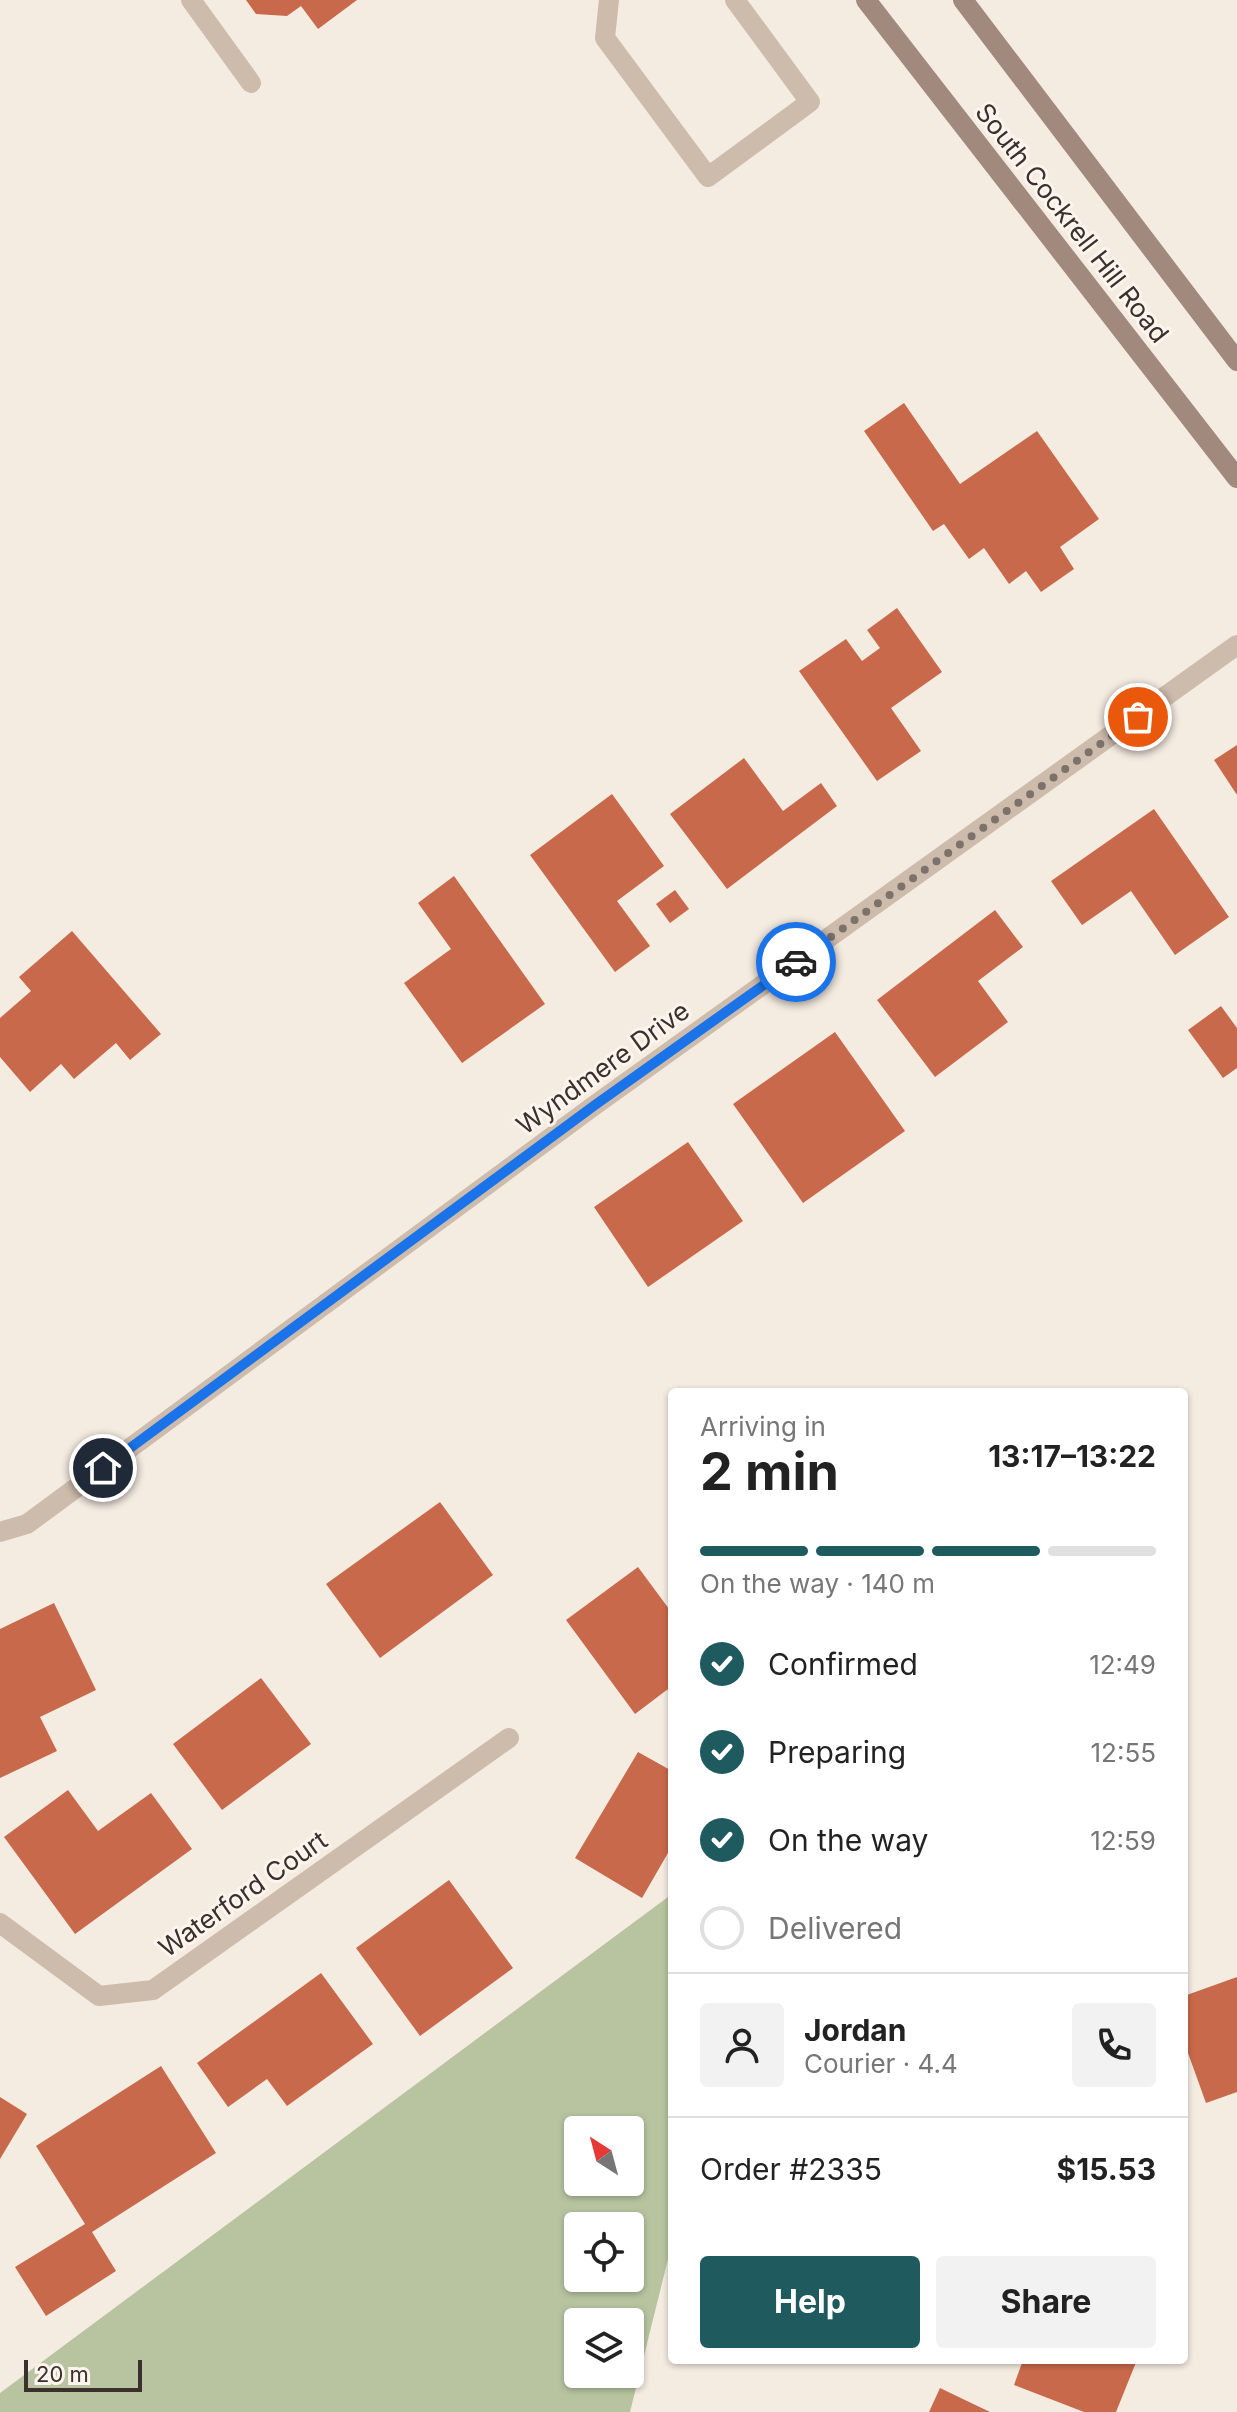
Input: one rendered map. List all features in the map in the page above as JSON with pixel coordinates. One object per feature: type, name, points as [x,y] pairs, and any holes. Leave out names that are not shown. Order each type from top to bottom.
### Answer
[{"type":"main road","name":"South Cockrell Hill Road","points":[[866,0],[1237,478]]},
{"type":"main road","name":"South Cockrell Hill Road","points":[[963,0],[1237,361]]},
{"type":"street","points":[[191,0],[251,83]]},
{"type":"street","points":[[609,0],[605,38],[708,177],[810,102],[735,0]]},
{"type":"street","name":"Wyndmere Drive","points":[[0,1532],[27,1524],[595,1105],[1237,645]]},
{"type":"street","name":"Waterford Court","points":[[0,1923],[99,1996],[153,1990],[509,1738]]},
{"type":"green space","points":[[668,1897],[668,2259],[644,2356],[644,2308],[564,2308],[564,2388],[636,2388],[630,2412],[0,2412],[0,2393]]},
{"type":"building","points":[[246,0],[357,0],[318,29],[301,6],[287,16],[256,14]]},
{"type":"building","points":[[904,403],[960,484],[1037,431],[1099,519],[1060,547],[1074,569],[1041,592],[1026,571],[1009,584],[984,548],[969,559],[944,524],[933,531],[864,431]]},
{"type":"building","points":[[897,608],[942,672],[891,708],[921,751],[877,781],[799,671],[846,639],[862,661],[880,648],[867,630]]},
{"type":"building","points":[[1237,745],[1237,795],[1214,760]]},
{"type":"building","points":[[744,758],[783,811],[821,783],[837,806],[727,889],[670,814]]},
{"type":"building","points":[[612,794],[664,866],[617,901],[650,946],[615,972],[530,855]]},
{"type":"building","points":[[1154,809],[1229,917],[1175,955],[1131,891],[1082,925],[1051,881]]},
{"type":"building","points":[[454,876],[545,1004],[462,1063],[404,983],[451,949],[418,903]]},
{"type":"building","points":[[675,890],[689,909],[670,923],[656,904]]},
{"type":"building","points":[[995,910],[1023,947],[978,981],[1008,1022],[935,1077],[877,1000]]},
{"type":"building","points":[[72,931],[161,1034],[130,1060],[116,1043],[74,1079],[61,1064],[30,1092],[0,1057],[0,1018],[31,991],[19,977]]},
{"type":"building","points":[[1221,1006],[1237,1028],[1237,1068],[1223,1078],[1188,1030]]},
{"type":"building","points":[[835,1032],[905,1131],[803,1203],[733,1104]]},
{"type":"building","points":[[688,1142],[743,1221],[648,1287],[594,1207]]},
{"type":"building","points":[[440,1502],[493,1575],[380,1658],[326,1584]]},
{"type":"building","points":[[638,1567],[668,1608],[668,1689],[635,1714],[566,1620]]},
{"type":"building","points":[[54,1603],[96,1690],[40,1717],[57,1751],[0,1778],[0,1629]]},
{"type":"building","points":[[261,1678],[311,1744],[222,1810],[173,1744]]},
{"type":"building","points":[[638,1752],[668,1769],[668,1853],[642,1898],[575,1858]]},
{"type":"building","points":[[68,1790],[98,1831],[151,1793],[192,1849],[75,1934],[4,1837]]},
{"type":"building","points":[[449,1880],[513,1968],[420,2036],[356,1948]]},
{"type":"building","points":[[321,1973],[373,2044],[287,2106],[267,2079],[228,2107],[197,2063]]},
{"type":"building","points":[[1237,1977],[1237,2092],[1206,2103],[1188,2053],[1188,1995]]},
{"type":"building","points":[[161,2066],[216,2153],[92,2232],[116,2271],[46,2316],[15,2267],[85,2224],[36,2146]]},
{"type":"building","points":[[0,2097],[27,2114],[0,2159]]},
{"type":"building","points":[[1022,2364],[1135,2364],[1116,2412],[1084,2412],[1014,2385]]},
{"type":"building","points":[[940,2388],[990,2412],[929,2412]]},
{"type":"way so far","points":[[796,962],[1138,717]]},
{"type":"route","points":[[103,1468],[595,1105],[796,962]]}]
